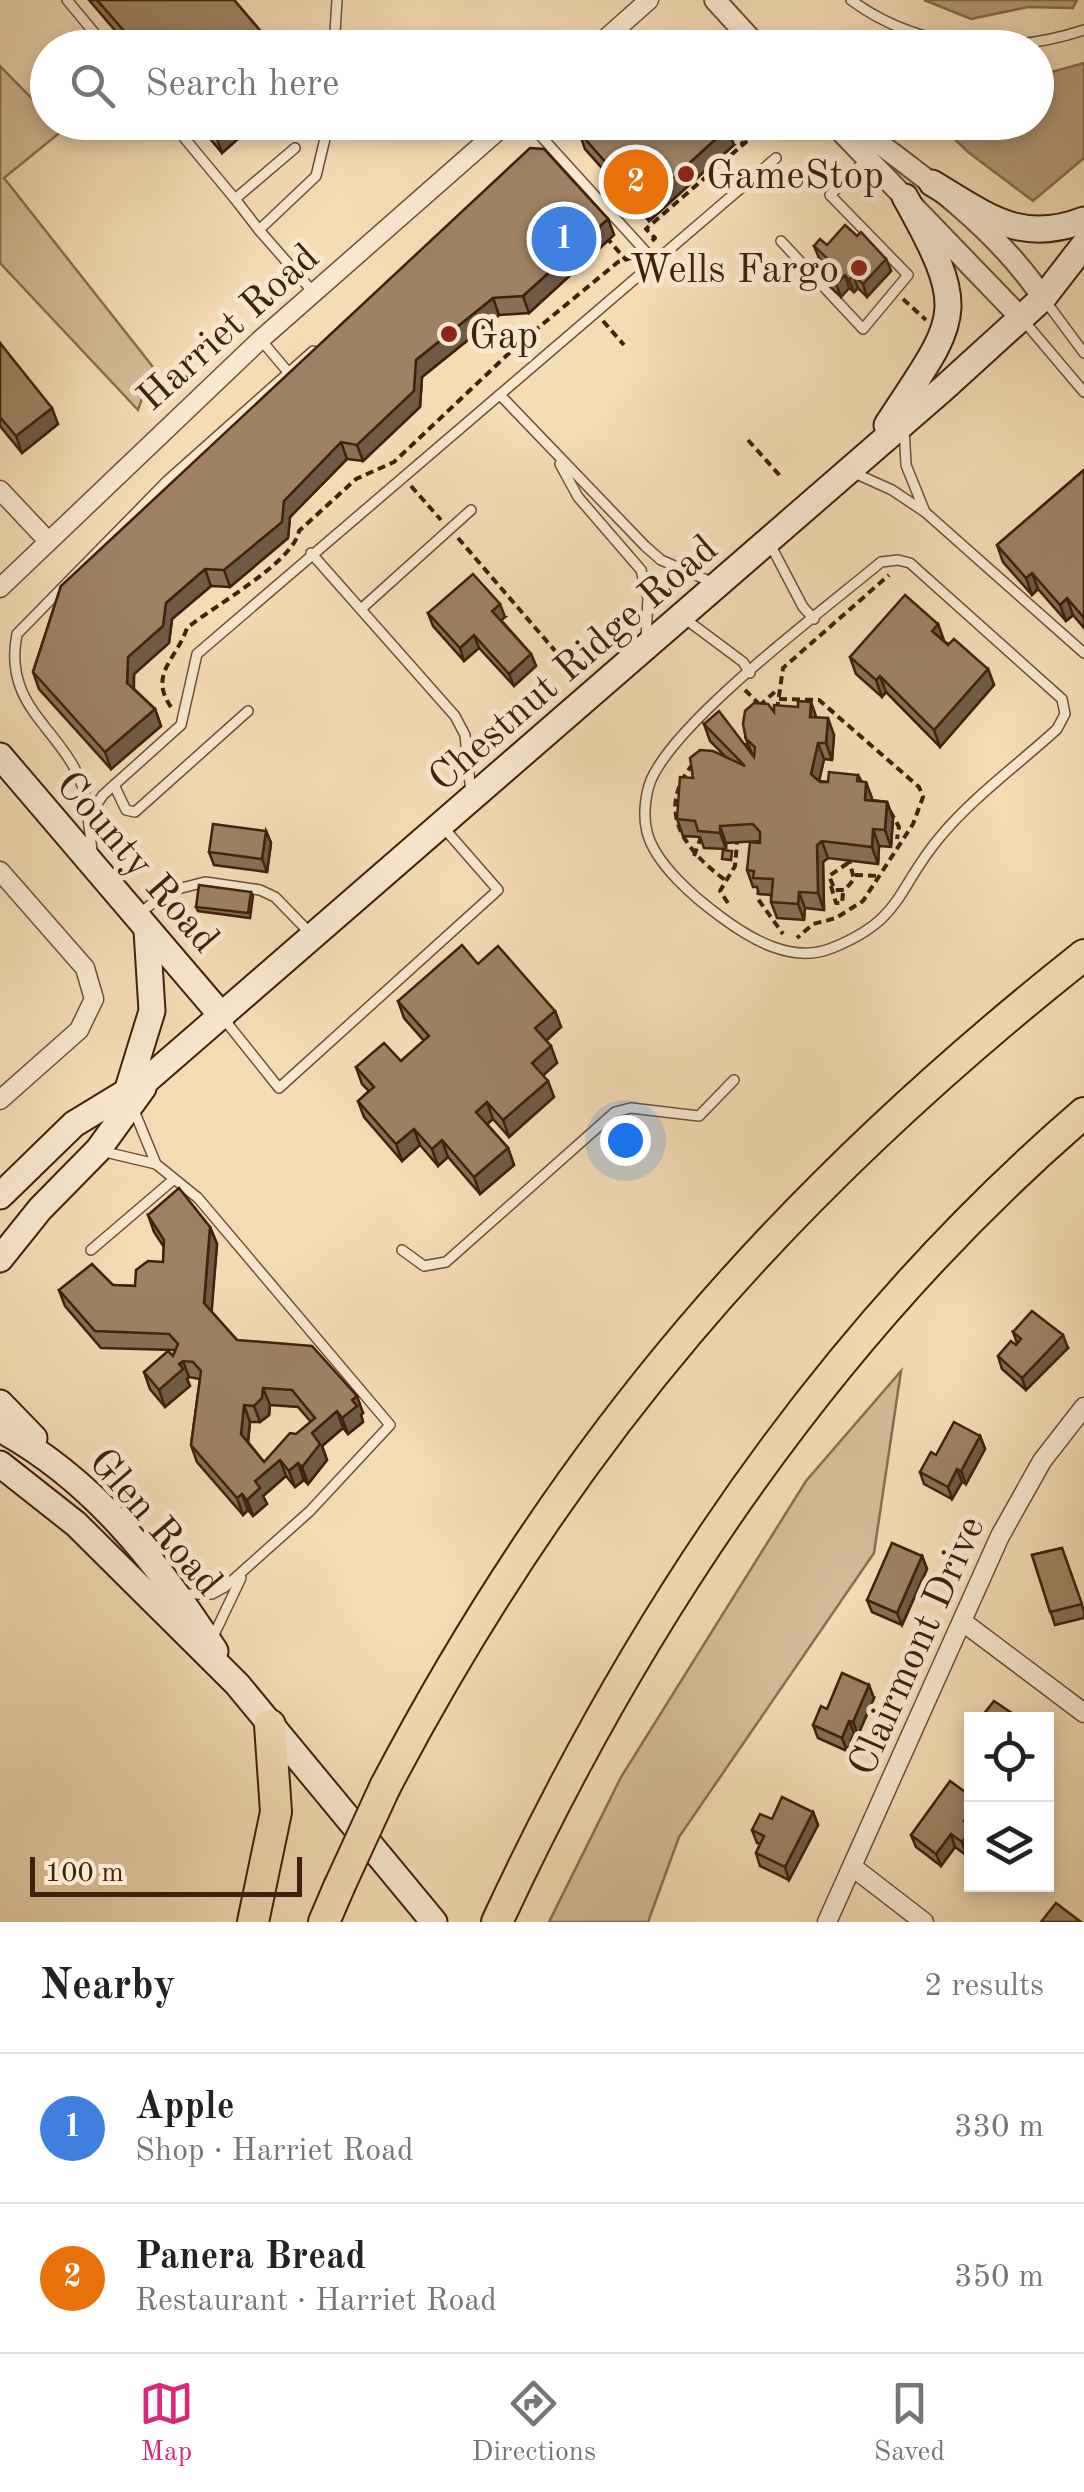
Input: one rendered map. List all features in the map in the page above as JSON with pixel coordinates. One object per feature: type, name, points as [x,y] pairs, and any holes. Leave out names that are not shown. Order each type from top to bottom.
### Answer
[{"type":"highway","points":[[324,1922],[385,1787],[448,1671],[535,1529],[668,1352],[787,1219],[858,1148],[931,1080],[1084,955]]},
{"type":"highway","points":[[497,1922],[584,1743],[634,1656],[742,1491],[816,1395],[922,1272],[1084,1113]]},
{"type":"highway","points":[[253,1922],[276,1812],[270,1725]]},
{"type":"main road","points":[[932,183],[1018,229],[1059,230],[1084,220]]},
{"type":"main road","points":[[872,448],[939,344],[949,311],[945,274],[905,197]]},
{"type":"main road","name":"Chestnut Ridge Road","points":[[0,1196],[74,1124],[136,1092],[718,585],[1043,298],[1084,245]]},
{"type":"main road","name":"Chestnut Ridge Road","points":[[1043,298],[1084,274]]},
{"type":"main road","name":"County Road","points":[[0,756],[222,1016]]},
{"type":"main road","points":[[136,1092],[152,1011],[142,923]]},
{"type":"main road","name":"Chestnut Ridge Road","points":[[0,1259],[40,1209],[98,1150],[136,1092]]},
{"type":"main road","points":[[0,1404],[62,1467]]},
{"type":"main road","name":"Glen Road","points":[[0,1429],[62,1467],[180,1594],[236,1684]]},
{"type":"main road","name":"Glen Road","points":[[0,1464],[76,1524],[236,1684],[434,1922]]},
{"type":"street","points":[[615,30],[649,0]]},
{"type":"street","points":[[715,0],[742,30]]},
{"type":"street","name":"Harriet Road","points":[[0,588],[260,340],[487,140]]},
{"type":"street","points":[[857,140],[932,183],[1007,253],[1043,298]]},
{"type":"street","points":[[864,140],[905,197],[1021,318]]},
{"type":"street","points":[[0,490],[48,541]]},
{"type":"street","points":[[0,871],[85,968],[94,1000],[80,1030],[0,1100]]},
{"type":"street","name":"Clairmont Drive","points":[[828,1922],[1025,1488],[1084,1407]]},
{"type":"street","points":[[964,1622],[1084,1713]]},
{"type":"street","points":[[854,1868],[924,1922]]},
{"type":"lane","points":[[67,0],[92,30]]},
{"type":"lane","points":[[335,30],[337,0]]},
{"type":"lane","points":[[851,0],[908,30]]},
{"type":"lane","points":[[1054,38],[1084,30]]},
{"type":"lane","points":[[186,140],[314,292]]},
{"type":"lane","points":[[259,230],[316,176],[325,140]]},
{"type":"lane","points":[[538,140],[656,263]]},
{"type":"lane","points":[[235,198],[295,148]]},
{"type":"lane","points":[[781,241],[863,329],[906,280],[906,270],[830,195],[874,152]]},
{"type":"lane","points":[[88,817],[114,785],[181,725],[197,654],[311,552],[502,397],[776,158]]},
{"type":"lane","points":[[1043,298],[1084,353]]},
{"type":"lane","points":[[1021,318],[1084,392]]},
{"type":"lane","points":[[260,340],[288,372]]},
{"type":"lane","points":[[94,869],[78,770],[15,688],[17,634],[168,480],[317,348]]},
{"type":"lane","points":[[502,397],[556,457],[592,486],[662,560],[718,585]]},
{"type":"lane","points":[[904,421],[906,465],[925,512]]},
{"type":"lane","points":[[556,457],[578,498],[641,570],[648,598],[646,647]]},
{"type":"lane","points":[[848,470],[892,490],[925,512],[1084,653]]},
{"type":"lane","points":[[361,609],[471,510]]},
{"type":"lane","points":[[769,540],[803,607],[814,618]]},
{"type":"lane","points":[[311,552],[444,702],[465,734],[472,797]]},
{"type":"lane","points":[[882,562],[910,563],[1062,700],[1065,714],[1057,729],[941,835],[883,922],[829,950],[796,954],[763,944],[719,916],[657,855],[647,832],[650,782],[673,745],[814,618],[882,562]]},
{"type":"lane","points":[[682,616],[743,662],[750,673]]},
{"type":"lane","points":[[114,785],[126,810],[135,812],[248,711]]},
{"type":"lane","points":[[222,1016],[279,1088],[498,890],[441,826]]},
{"type":"lane","points":[[142,923],[166,892],[204,882],[260,890],[275,897],[313,936]]},
{"type":"lane","points":[[402,1250],[424,1266],[446,1262],[615,1112],[631,1108],[699,1116],[734,1080]]},
{"type":"lane","points":[[136,1092],[156,1164]]},
{"type":"lane","points":[[98,1150],[156,1164],[198,1198],[390,1425],[243,1573],[212,1594],[180,1594]]},
{"type":"lane","points":[[91,1250],[173,1180]]},
{"type":"lane","points":[[210,1643],[243,1573]]},
{"type":"path","points":[[739,140],[744,146]]},
{"type":"path","points":[[175,712],[162,694],[163,666],[182,643],[188,628],[272,566],[298,542],[299,531],[356,480],[394,462],[522,341],[618,262],[628,262],[642,250],[654,238],[646,229],[750,140]]},
{"type":"path","points":[[896,292],[932,326]]},
{"type":"path","points":[[748,440],[782,478]]},
{"type":"path","points":[[394,462],[569,667]]},
{"type":"path","points":[[776,724],[777,690],[783,668],[888,579],[893,560]]},
{"type":"path","points":[[739,684],[759,704]]},
{"type":"path","points":[[743,755],[751,714],[777,690]]},
{"type":"path","points":[[770,932],[800,937],[813,924],[843,914],[864,899],[921,808],[920,789],[820,700],[778,699]]},
{"type":"path","points":[[797,713],[798,702]]},
{"type":"path","points":[[702,762],[688,770],[675,812],[679,834],[694,856],[725,880]]},
{"type":"path","points":[[884,806],[897,822],[898,844]]},
{"type":"path","points":[[694,856],[702,837]]},
{"type":"path","points":[[735,909],[720,897],[735,866],[737,843]]},
{"type":"path","points":[[725,852],[736,853]]},
{"type":"path","points":[[848,861],[855,874],[843,891],[842,902],[836,903],[826,876],[848,861]]},
{"type":"path","points":[[855,874],[881,876]]},
{"type":"path","points":[[831,886],[843,891]]},
{"type":"path","points":[[758,887],[758,899],[784,936]]},
{"type":"shaded area","points":[[924,0],[1077,0],[1073,8],[1028,7],[971,19]]},
{"type":"shaded area","points":[[1084,63],[1084,158],[1033,201],[956,140],[1054,140],[1054,71]]},
{"type":"shaded area","points":[[0,66],[30,97],[30,140],[51,140],[4,178],[153,367],[138,410],[0,263]]},
{"type":"shaded area","points":[[901,1371],[874,1553],[679,1837],[648,1922],[549,1922],[621,1777],[806,1481]]},
{"type":"building","points":[[97,0],[234,0],[260,30],[123,30]]},
{"type":"building","points":[[586,140],[715,140],[643,205]]},
{"type":"building","points":[[530,148],[544,149],[608,219],[523,296],[493,298],[416,360],[414,391],[357,445],[341,442],[284,501],[282,522],[224,570],[205,569],[166,603],[163,626],[128,657],[127,683],[155,709],[105,752],[33,672],[61,586]]},
{"type":"building","points":[[845,225],[857,236],[861,232],[886,259],[863,284],[853,275],[849,280],[845,275],[836,284],[821,270],[830,261],[814,246],[820,239],[827,245]]},
{"type":"building","points":[[0,343],[52,408],[16,436],[0,417]]},
{"type":"building","points":[[1084,470],[1084,618],[1067,598],[1060,605],[1032,573],[1026,578],[997,545]]},
{"type":"building","points":[[473,574],[500,604],[492,611],[531,654],[509,674],[474,635],[460,648],[428,613]]},
{"type":"building","points":[[905,595],[938,624],[932,631],[948,645],[954,639],[988,669],[934,730],[880,676],[876,680],[850,657]]},
{"type":"building","points":[[798,701],[811,702],[810,717],[828,718],[826,743],[818,743],[811,774],[820,782],[828,782],[829,772],[858,775],[857,781],[866,782],[865,800],[887,802],[885,830],[873,829],[872,847],[822,841],[817,845],[818,893],[799,892],[798,904],[771,902],[773,879],[753,878],[754,871],[747,870],[750,842],[760,843],[760,832],[753,824],[720,826],[720,833],[698,831],[695,821],[677,819],[680,777],[693,778],[690,758],[700,750],[713,751],[745,766],[704,724],[719,711],[754,757],[755,747],[746,739],[743,724],[745,711],[754,703],[768,704],[774,712],[774,705],[798,707]]},
{"type":"building","points":[[213,824],[266,831],[262,859],[209,852]]},
{"type":"building","points":[[723,850],[732,851],[731,860],[722,859]]},
{"type":"building","points":[[199,885],[251,892],[248,913],[196,907]]},
{"type":"building","points":[[462,945],[478,964],[498,946],[555,1011],[535,1028],[551,1046],[532,1063],[548,1081],[503,1120],[487,1102],[476,1112],[508,1148],[474,1177],[442,1140],[432,1149],[414,1129],[396,1144],[358,1101],[374,1087],[356,1067],[384,1043],[401,1061],[429,1036],[398,1001]]},
{"type":"building","points":[[179,1188],[210,1227],[204,1303],[237,1340],[312,1346],[357,1396],[352,1400],[357,1406],[342,1418],[337,1411],[312,1433],[320,1444],[302,1467],[298,1463],[289,1471],[280,1460],[255,1481],[260,1488],[247,1500],[242,1494],[237,1498],[191,1445],[201,1371],[193,1362],[183,1361],[179,1364],[183,1369],[159,1390],[144,1372],[168,1351],[173,1356],[178,1344],[169,1334],[95,1331],[59,1290],[92,1264],[113,1285],[135,1286],[136,1270],[148,1261],[163,1262],[164,1240],[148,1215]],"holes":[[[263,1388],[292,1390],[315,1418],[296,1434],[290,1433],[264,1462],[241,1434],[244,1405],[254,1406],[262,1398]]]},
{"type":"building","points":[[1032,1311],[1063,1335],[1022,1378],[998,1356],[1011,1341],[1016,1345],[1021,1339],[1013,1332]]},
{"type":"building","points":[[954,1422],[980,1436],[948,1487],[920,1472],[931,1452],[936,1455]]},
{"type":"building","points":[[892,1543],[922,1556],[897,1613],[867,1600]]},
{"type":"building","points":[[1062,1548],[1082,1604],[1050,1612],[1032,1555]]},
{"type":"building","points":[[842,1673],[869,1685],[842,1738],[813,1725],[821,1706],[827,1709]]},
{"type":"building","points":[[994,1701],[1010,1712],[985,1712]]},
{"type":"building","points":[[950,1781],[964,1791],[962,1842],[951,1834],[936,1854],[911,1835]]},
{"type":"building","points":[[782,1797],[813,1812],[785,1867],[756,1853],[764,1836],[752,1830],[760,1814],[772,1819]]},
{"type":"building","points":[[1056,1903],[1081,1922],[1041,1922]]},
{"type":"place","name":"GameStop","points":[[686,174]]},
{"type":"place","name":"Panera Bread","points":[[636,182]]},
{"type":"place","name":"Apple","points":[[564,239]]},
{"type":"place","name":"Wells Fargo","points":[[859,268]]},
{"type":"place","name":"Gap","points":[[449,334]]}]
